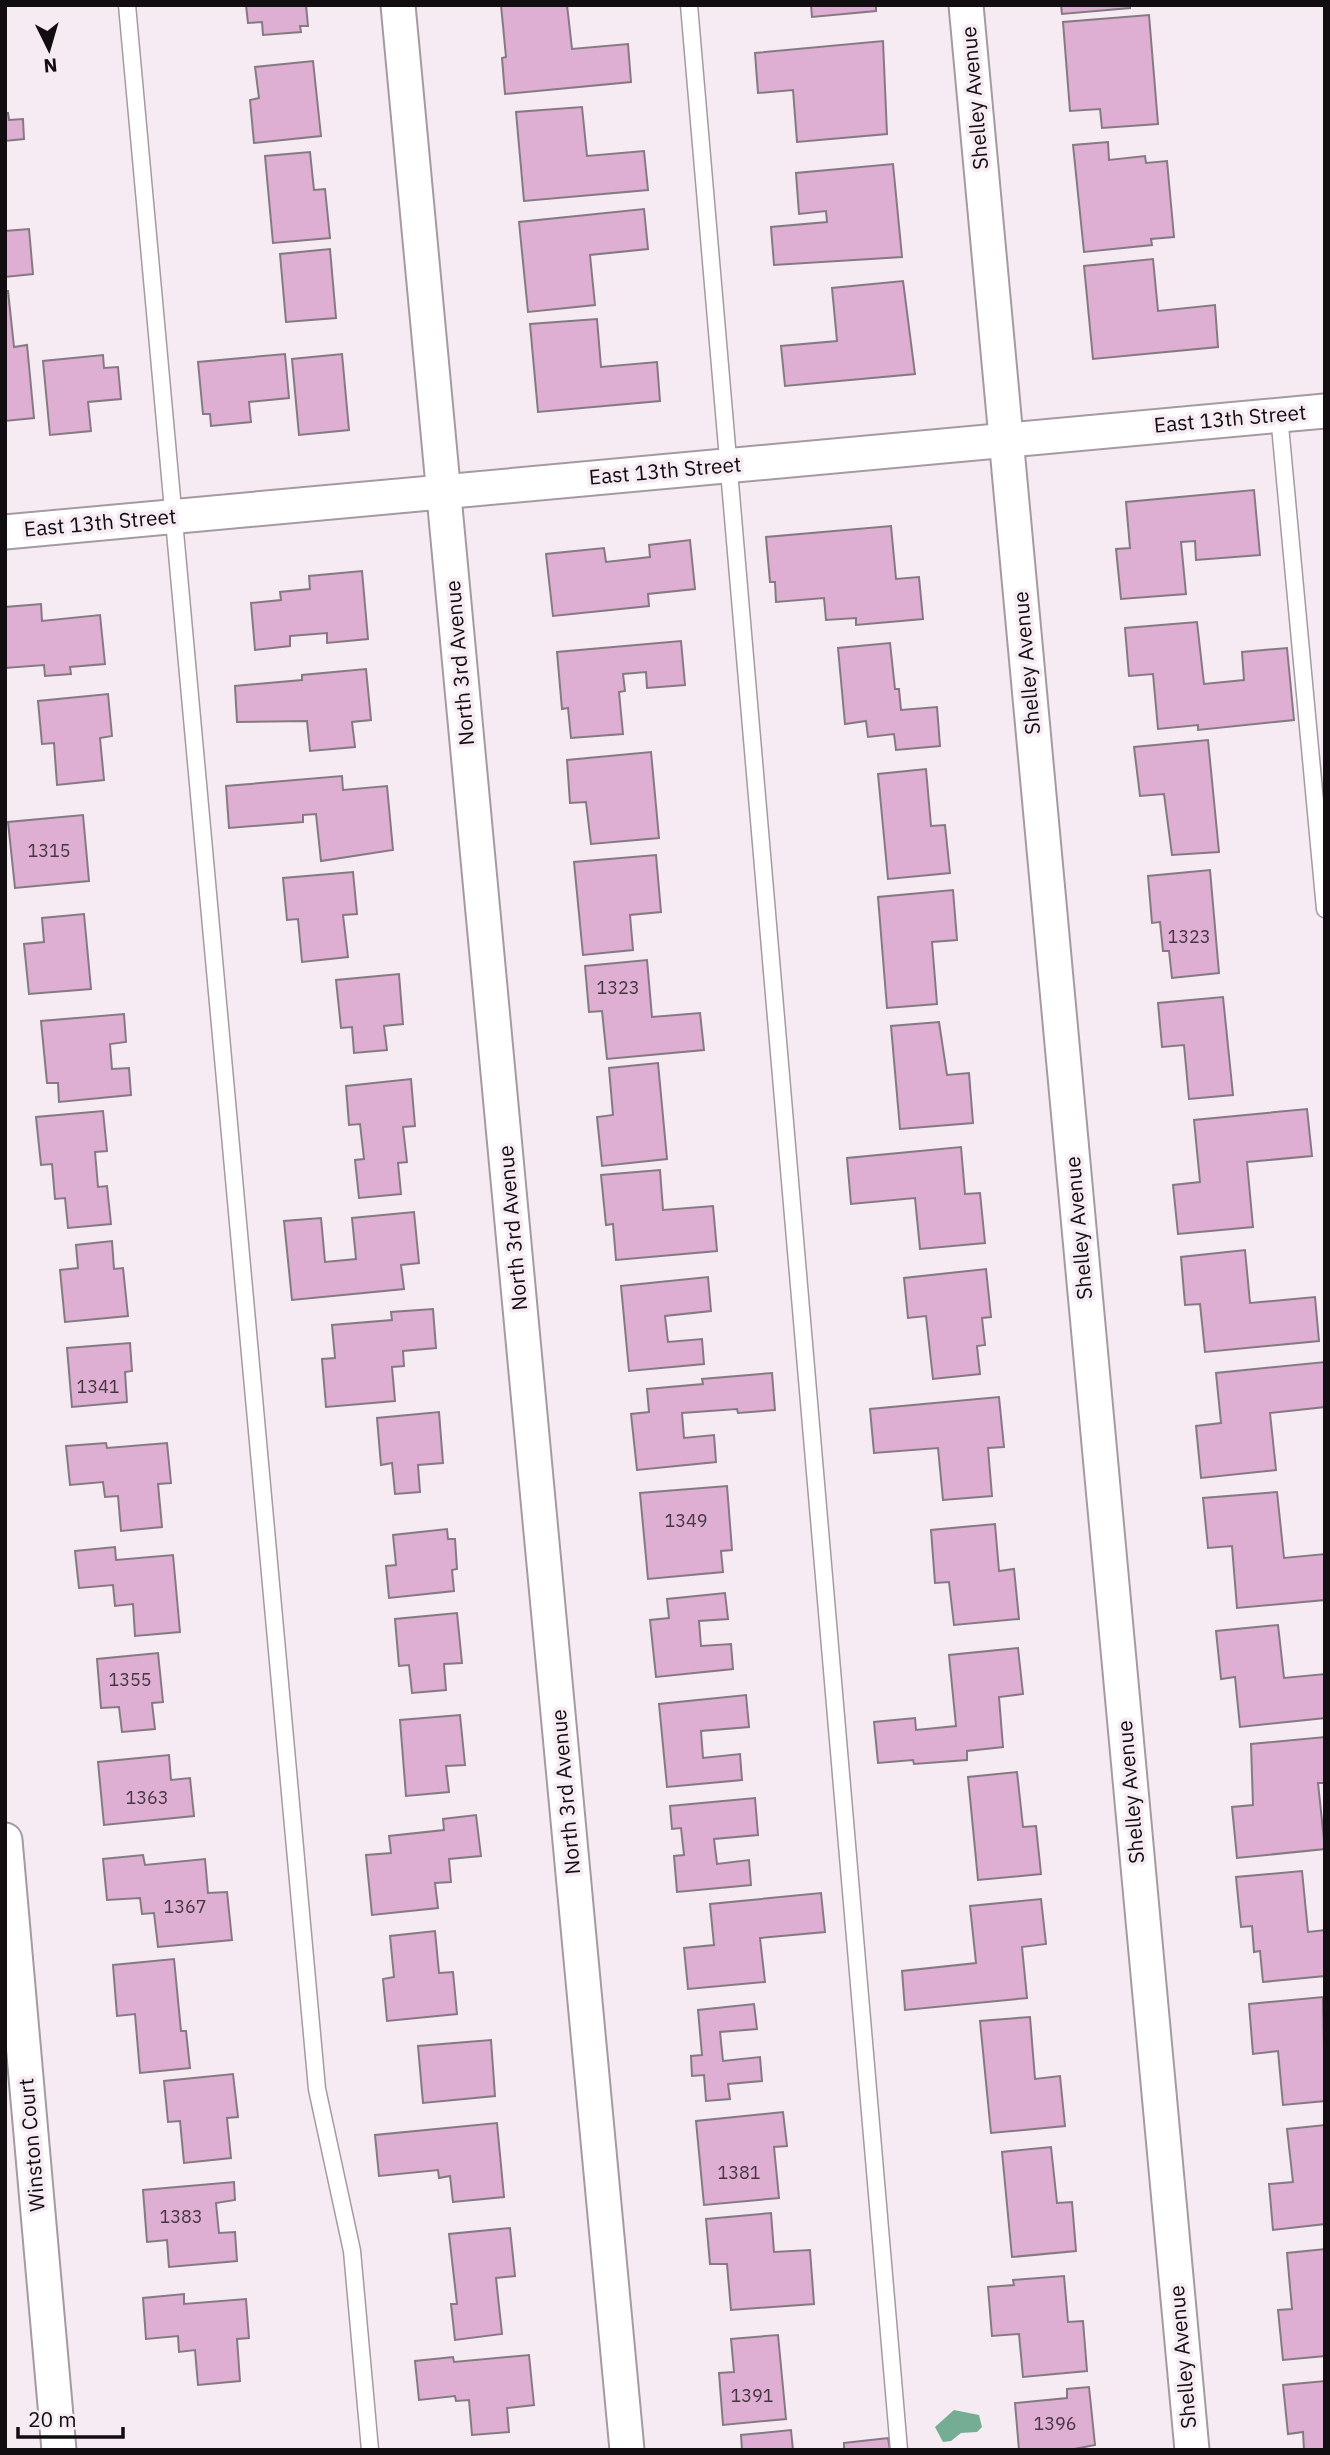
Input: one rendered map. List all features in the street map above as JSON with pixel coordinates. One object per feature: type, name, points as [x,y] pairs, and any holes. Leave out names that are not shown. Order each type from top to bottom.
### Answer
[{"type":"street","name":"North 3rd Avenue","points":[[398,5],[627,2450]]},
{"type":"street","name":"Shelley Avenue","points":[[967,5],[1192,2450]]},
{"type":"street","name":"East 13th Street","points":[[5,532],[1325,411]]},
{"type":"street","name":"Winston Court","points":[[5,1840],[59,2450]]},
{"type":"lane","points":[[127,5],[317,2089],[352,2251],[370,2450]]},
{"type":"lane","points":[[689,5],[899,2450]]},
{"type":"lane","points":[[1279,415],[1325,909]]},
{"type":"shaded area","points":[[954,2410],[979,2415],[982,2427],[977,2432],[961,2433],[951,2441],[943,2442],[935,2427]]},
{"type":"building","points":[[246,5],[306,5],[308,26],[300,26],[301,32],[263,35],[262,22],[248,23]]},
{"type":"building","points":[[501,5],[567,5],[572,49],[628,44],[631,82],[505,94],[502,58],[506,57]]},
{"type":"building","points":[[811,5],[876,5],[876,11],[812,17]]},
{"type":"building","points":[[1061,5],[1130,5],[1130,8],[1062,14]]},
{"type":"building","points":[[1149,15],[1158,124],[1102,128],[1100,109],[1070,111],[1063,22]]},
{"type":"building","points":[[883,41],[887,134],[797,142],[793,90],[758,93],[755,53]]},
{"type":"building","points":[[313,61],[321,136],[254,143],[250,100],[259,98],[255,67]]},
{"type":"building","points":[[582,107],[587,156],[644,151],[648,190],[524,201],[516,112]]},
{"type":"building","points":[[5,113],[8,113],[9,120],[23,119],[24,139],[5,141]]},
{"type":"building","points":[[1108,142],[1109,160],[1145,156],[1146,163],[1167,161],[1174,237],[1151,239],[1152,245],[1084,252],[1073,145]]},
{"type":"building","points":[[310,152],[314,190],[325,189],[330,238],[273,243],[265,156]]},
{"type":"building","points":[[893,164],[902,257],[774,265],[771,227],[827,222],[826,211],[799,214],[796,173]]},
{"type":"building","points":[[644,209],[648,249],[590,255],[595,305],[528,312],[519,222]]},
{"type":"building","points":[[29,229],[33,274],[5,277],[5,231]]},
{"type":"building","points":[[330,249],[336,318],[286,322],[280,254]]},
{"type":"building","points":[[1153,259],[1158,311],[1215,305],[1218,347],[1093,359],[1084,266]]},
{"type":"building","points":[[903,281],[915,374],[785,386],[781,346],[837,341],[832,288]]},
{"type":"building","points":[[5,291],[8,291],[14,347],[27,345],[34,418],[5,421]]},
{"type":"building","points":[[597,319],[601,367],[657,362],[660,401],[538,412],[530,324]]},
{"type":"building","points":[[285,354],[289,398],[249,402],[251,422],[211,426],[210,414],[203,414],[198,362]]},
{"type":"building","points":[[342,354],[349,430],[299,435],[292,359]]},
{"type":"building","points":[[103,355],[104,368],[118,367],[121,399],[88,402],[91,431],[50,435],[43,361]]},
{"type":"building","points":[[1254,490],[1260,555],[1196,560],[1195,541],[1181,542],[1186,594],[1121,599],[1116,549],[1130,548],[1126,502]]},
{"type":"building","points":[[891,526],[896,579],[919,577],[923,619],[856,625],[856,618],[826,620],[824,598],[776,602],[775,582],[770,582],[766,537]]},
{"type":"building","points":[[690,540],[695,589],[648,594],[649,606],[553,616],[546,554],[604,548],[606,562],[650,557],[649,545]]},
{"type":"building","points":[[362,571],[368,639],[327,643],[327,633],[290,636],[290,646],[255,650],[251,603],[281,600],[280,592],[310,589],[309,576]]},
{"type":"building","points":[[41,604],[42,621],[100,615],[105,664],[70,667],[71,674],[45,676],[44,665],[5,668],[5,607]]},
{"type":"building","points":[[1197,622],[1204,684],[1244,680],[1242,652],[1287,648],[1294,720],[1198,730],[1198,725],[1158,729],[1153,674],[1129,676],[1125,628]]},
{"type":"building","points":[[681,641],[685,685],[647,688],[646,672],[623,674],[625,691],[619,692],[623,734],[571,738],[568,708],[562,709],[557,652]]},
{"type":"building","points":[[890,643],[895,689],[899,689],[901,710],[937,707],[940,746],[896,750],[894,734],[868,737],[866,721],[845,724],[838,648]]},
{"type":"building","points":[[366,669],[371,720],[352,722],[355,747],[310,751],[307,721],[237,722],[235,686],[302,680],[302,675]]},
{"type":"building","points":[[108,694],[112,736],[100,738],[104,780],[57,785],[54,743],[42,744],[38,701]]},
{"type":"building","points":[[1208,740],[1219,852],[1172,855],[1164,794],[1140,796],[1134,747]]},
{"type":"building","points":[[651,752],[659,838],[591,844],[586,802],[570,803],[567,760]]},
{"type":"building","points":[[926,769],[931,826],[945,825],[950,873],[888,879],[878,774]]},
{"type":"building","points":[[342,776],[343,790],[387,786],[393,850],[321,861],[316,814],[303,815],[303,822],[229,828],[226,786]]},
{"type":"building","points":[[83,815],[89,881],[15,888],[8,822]]},
{"type":"building","points":[[656,855],[661,912],[630,915],[633,950],[583,955],[574,862]]},
{"type":"building","points":[[1210,870],[1219,973],[1172,978],[1169,951],[1163,951],[1160,922],[1152,923],[1148,876]]},
{"type":"building","points":[[353,872],[357,914],[343,915],[348,957],[302,962],[298,919],[287,920],[283,878]]},
{"type":"building","points":[[953,890],[957,940],[932,942],[937,1004],[887,1008],[878,897]]},
{"type":"building","points":[[84,914],[91,989],[29,994],[24,944],[44,942],[42,918]]},
{"type":"building","points":[[647,960],[652,1017],[700,1013],[704,1050],[607,1059],[602,1011],[589,1012],[585,966]]},
{"type":"building","points":[[399,974],[403,1024],[384,1026],[387,1050],[354,1053],[352,1027],[341,1028],[336,980]]},
{"type":"building","points":[[1223,997],[1233,1095],[1189,1099],[1184,1045],[1162,1047],[1158,1003]]},
{"type":"building","points":[[124,1014],[126,1042],[110,1044],[112,1069],[129,1068],[131,1095],[59,1102],[58,1083],[47,1083],[41,1021]]},
{"type":"building","points":[[939,1022],[947,1075],[969,1073],[973,1123],[900,1129],[891,1026]]},
{"type":"building","points":[[658,1063],[667,1159],[602,1166],[597,1117],[613,1115],[609,1068]]},
{"type":"building","points":[[411,1079],[415,1126],[403,1127],[407,1162],[398,1163],[401,1194],[359,1198],[355,1160],[364,1159],[360,1124],[349,1125],[346,1086]]},
{"type":"building","points":[[1307,1109],[1312,1156],[1247,1162],[1253,1227],[1178,1234],[1173,1185],[1200,1182],[1194,1120]]},
{"type":"building","points":[[103,1111],[107,1151],[95,1152],[98,1187],[107,1186],[111,1224],[68,1228],[65,1198],[55,1199],[52,1164],[41,1165],[36,1117]]},
{"type":"building","points":[[961,1147],[965,1194],[980,1193],[985,1243],[920,1249],[915,1198],[851,1204],[847,1158]]},
{"type":"building","points":[[660,1170],[663,1210],[713,1206],[717,1251],[616,1260],[613,1224],[606,1225],[601,1175]]},
{"type":"building","points":[[414,1212],[419,1263],[401,1265],[404,1289],[292,1300],[284,1221],[321,1218],[325,1262],[356,1259],[352,1218]]},
{"type":"building","points":[[112,1241],[114,1269],[123,1268],[128,1316],[65,1322],[60,1270],[78,1268],[76,1245]]},
{"type":"building","points":[[1245,1250],[1250,1303],[1315,1297],[1319,1341],[1205,1352],[1200,1304],[1185,1305],[1181,1257]]},
{"type":"building","points":[[986,1269],[991,1317],[982,1318],[985,1345],[977,1346],[980,1374],[933,1379],[926,1316],[908,1318],[904,1278]]},
{"type":"building","points":[[708,1277],[711,1311],[665,1316],[668,1342],[702,1339],[704,1364],[629,1371],[621,1286]]},
{"type":"building","points":[[433,1309],[436,1348],[403,1351],[404,1366],[392,1367],[395,1401],[326,1407],[322,1359],[335,1358],[332,1325],[392,1320],[391,1312]]},
{"type":"building","points":[[130,1343],[132,1371],[125,1372],[127,1402],[72,1407],[67,1348]]},
{"type":"building","points":[[1325,1362],[1325,1407],[1270,1413],[1276,1470],[1201,1478],[1196,1426],[1221,1423],[1216,1373]]},
{"type":"building","points":[[772,1373],[775,1410],[738,1413],[737,1409],[682,1413],[684,1438],[714,1435],[716,1462],[637,1470],[631,1414],[649,1412],[647,1389],[703,1384],[702,1379]]},
{"type":"building","points":[[999,1397],[1004,1447],[988,1448],[992,1496],[943,1500],[938,1448],[874,1453],[870,1409]]},
{"type":"building","points":[[439,1412],[443,1463],[418,1465],[420,1492],[395,1494],[392,1463],[381,1465],[377,1418]]},
{"type":"building","points":[[106,1443],[107,1448],[167,1443],[171,1483],[158,1484],[162,1527],[121,1531],[118,1496],[105,1497],[103,1482],[70,1485],[66,1446]]},
{"type":"building","points":[[727,1486],[732,1550],[721,1551],[723,1572],[648,1579],[640,1493]]},
{"type":"building","points":[[1277,1492],[1284,1558],[1325,1554],[1325,1600],[1237,1608],[1232,1546],[1208,1548],[1203,1498]]},
{"type":"building","points":[[995,1524],[999,1571],[1014,1569],[1019,1619],[954,1625],[949,1582],[935,1583],[931,1530]]},
{"type":"building","points":[[447,1529],[448,1539],[455,1539],[457,1569],[452,1570],[454,1591],[389,1598],[386,1566],[396,1565],[393,1535]]},
{"type":"building","points":[[115,1547],[116,1560],[173,1555],[180,1632],[135,1636],[133,1604],[115,1606],[113,1585],[79,1588],[75,1551]]},
{"type":"building","points":[[725,1593],[728,1619],[699,1621],[701,1646],[731,1644],[733,1669],[656,1677],[650,1620],[669,1618],[667,1599]]},
{"type":"building","points":[[457,1613],[462,1663],[444,1664],[446,1690],[412,1693],[409,1665],[399,1666],[395,1619]]},
{"type":"building","points":[[1278,1625],[1284,1678],[1325,1674],[1325,1718],[1240,1727],[1235,1677],[1221,1679],[1216,1631]]},
{"type":"building","points":[[1018,1648],[1023,1694],[999,1697],[1003,1747],[967,1751],[967,1760],[914,1764],[913,1760],[878,1763],[874,1722],[915,1718],[916,1730],[956,1726],[949,1655]]},
{"type":"building","points":[[158,1653],[163,1702],[152,1703],[155,1729],[122,1732],[119,1707],[101,1708],[97,1659]]},
{"type":"building","points":[[746,1695],[749,1727],[701,1731],[703,1758],[740,1754],[742,1780],[667,1787],[659,1704]]},
{"type":"building","points":[[460,1715],[465,1765],[446,1766],[449,1792],[406,1796],[400,1720]]},
{"type":"building","points":[[1325,1737],[1325,1783],[1318,1783],[1325,1849],[1237,1858],[1232,1807],[1253,1805],[1251,1744]]},
{"type":"building","points":[[169,1755],[171,1780],[190,1778],[194,1816],[104,1825],[98,1762]]},
{"type":"building","points":[[1017,1772],[1023,1827],[1036,1826],[1041,1874],[978,1880],[968,1777]]},
{"type":"building","points":[[755,1798],[758,1835],[714,1839],[717,1864],[749,1860],[751,1885],[677,1892],[674,1856],[684,1855],[681,1828],[672,1829],[670,1806]]},
{"type":"building","points":[[476,1815],[481,1856],[449,1859],[451,1882],[435,1883],[438,1908],[372,1915],[366,1855],[391,1853],[389,1836],[444,1830],[443,1819]]},
{"type":"building","points":[[143,1855],[145,1865],[205,1859],[208,1893],[227,1892],[232,1940],[158,1947],[154,1913],[142,1914],[140,1898],[107,1900],[103,1859]]},
{"type":"building","points":[[1302,1871],[1308,1932],[1325,1930],[1325,1976],[1263,1982],[1260,1951],[1254,1952],[1252,1926],[1241,1927],[1236,1877]]},
{"type":"building","points":[[821,1893],[825,1932],[760,1938],[765,1982],[688,1989],[684,1948],[714,1945],[710,1904]]},
{"type":"building","points":[[1041,1899],[1046,1944],[1022,1947],[1027,1998],[905,2010],[902,1971],[976,1963],[970,1906]]},
{"type":"building","points":[[435,1931],[439,1973],[453,1972],[457,2014],[387,2021],[383,1979],[394,1977],[390,1936]]},
{"type":"building","points":[[174,1959],[181,2031],[186,2031],[190,2068],[140,2073],[135,2014],[117,2016],[113,1965]]},
{"type":"building","points":[[1323,1997],[1325,2101],[1283,2105],[1278,2051],[1253,2054],[1249,2004]]},
{"type":"building","points":[[754,2004],[757,2029],[720,2032],[723,2061],[760,2057],[762,2081],[728,2084],[730,2099],[706,2101],[704,2075],[692,2076],[691,2056],[702,2055],[698,2010]]},
{"type":"building","points":[[1030,2017],[1035,2079],[1060,2076],[1065,2126],[991,2133],[980,2021]]},
{"type":"building","points":[[491,2040],[495,2096],[423,2103],[418,2046]]},
{"type":"building","points":[[233,2074],[238,2117],[227,2118],[231,2158],[184,2163],[180,2121],[168,2122],[164,2081]]},
{"type":"building","points":[[783,2112],[787,2146],[774,2147],[779,2198],[704,2205],[696,2121]]},
{"type":"building","points":[[497,2123],[504,2197],[453,2202],[450,2176],[439,2178],[438,2170],[379,2176],[375,2135]]},
{"type":"building","points":[[1325,2125],[1325,2224],[1273,2230],[1269,2184],[1293,2182],[1287,2129]]},
{"type":"building","points":[[1051,2147],[1057,2203],[1072,2202],[1076,2251],[1012,2257],[1002,2152]]},
{"type":"building","points":[[234,2182],[235,2200],[216,2203],[219,2233],[235,2232],[237,2261],[169,2267],[167,2240],[147,2242],[143,2190]]},
{"type":"building","points":[[771,2213],[774,2252],[810,2250],[814,2304],[731,2310],[727,2264],[710,2264],[706,2219]]},
{"type":"building","points":[[510,2228],[515,2276],[496,2278],[502,2334],[455,2340],[451,2304],[457,2304],[449,2234]]},
{"type":"building","points":[[1325,2249],[1325,2356],[1283,2360],[1278,2310],[1292,2309],[1287,2253]]},
{"type":"building","points":[[1064,2276],[1068,2322],[1083,2321],[1087,2371],[1023,2377],[1019,2334],[992,2336],[988,2287],[1014,2285],[1013,2280]]},
{"type":"building","points":[[184,2294],[184,2304],[246,2299],[249,2338],[237,2339],[240,2381],[198,2385],[195,2350],[179,2352],[178,2336],[146,2339],[143,2298]]},
{"type":"building","points":[[778,2335],[786,2419],[723,2425],[719,2373],[734,2372],[731,2339]]},
{"type":"building","points":[[529,2355],[534,2405],[507,2408],[509,2432],[472,2435],[469,2400],[456,2401],[455,2396],[419,2400],[415,2361],[453,2357],[454,2362]]},
{"type":"building","points":[[1325,2381],[1325,2450],[1304,2450],[1303,2432],[1288,2434],[1283,2385]]},
{"type":"building","points":[[1089,2387],[1095,2445],[1069,2450],[1019,2450],[1015,2403],[1067,2398],[1067,2389]]},
{"type":"building","points":[[791,2430],[793,2450],[742,2450],[741,2435]]},
{"type":"building","points":[[888,2438],[890,2450],[844,2450],[844,2443]]}]
